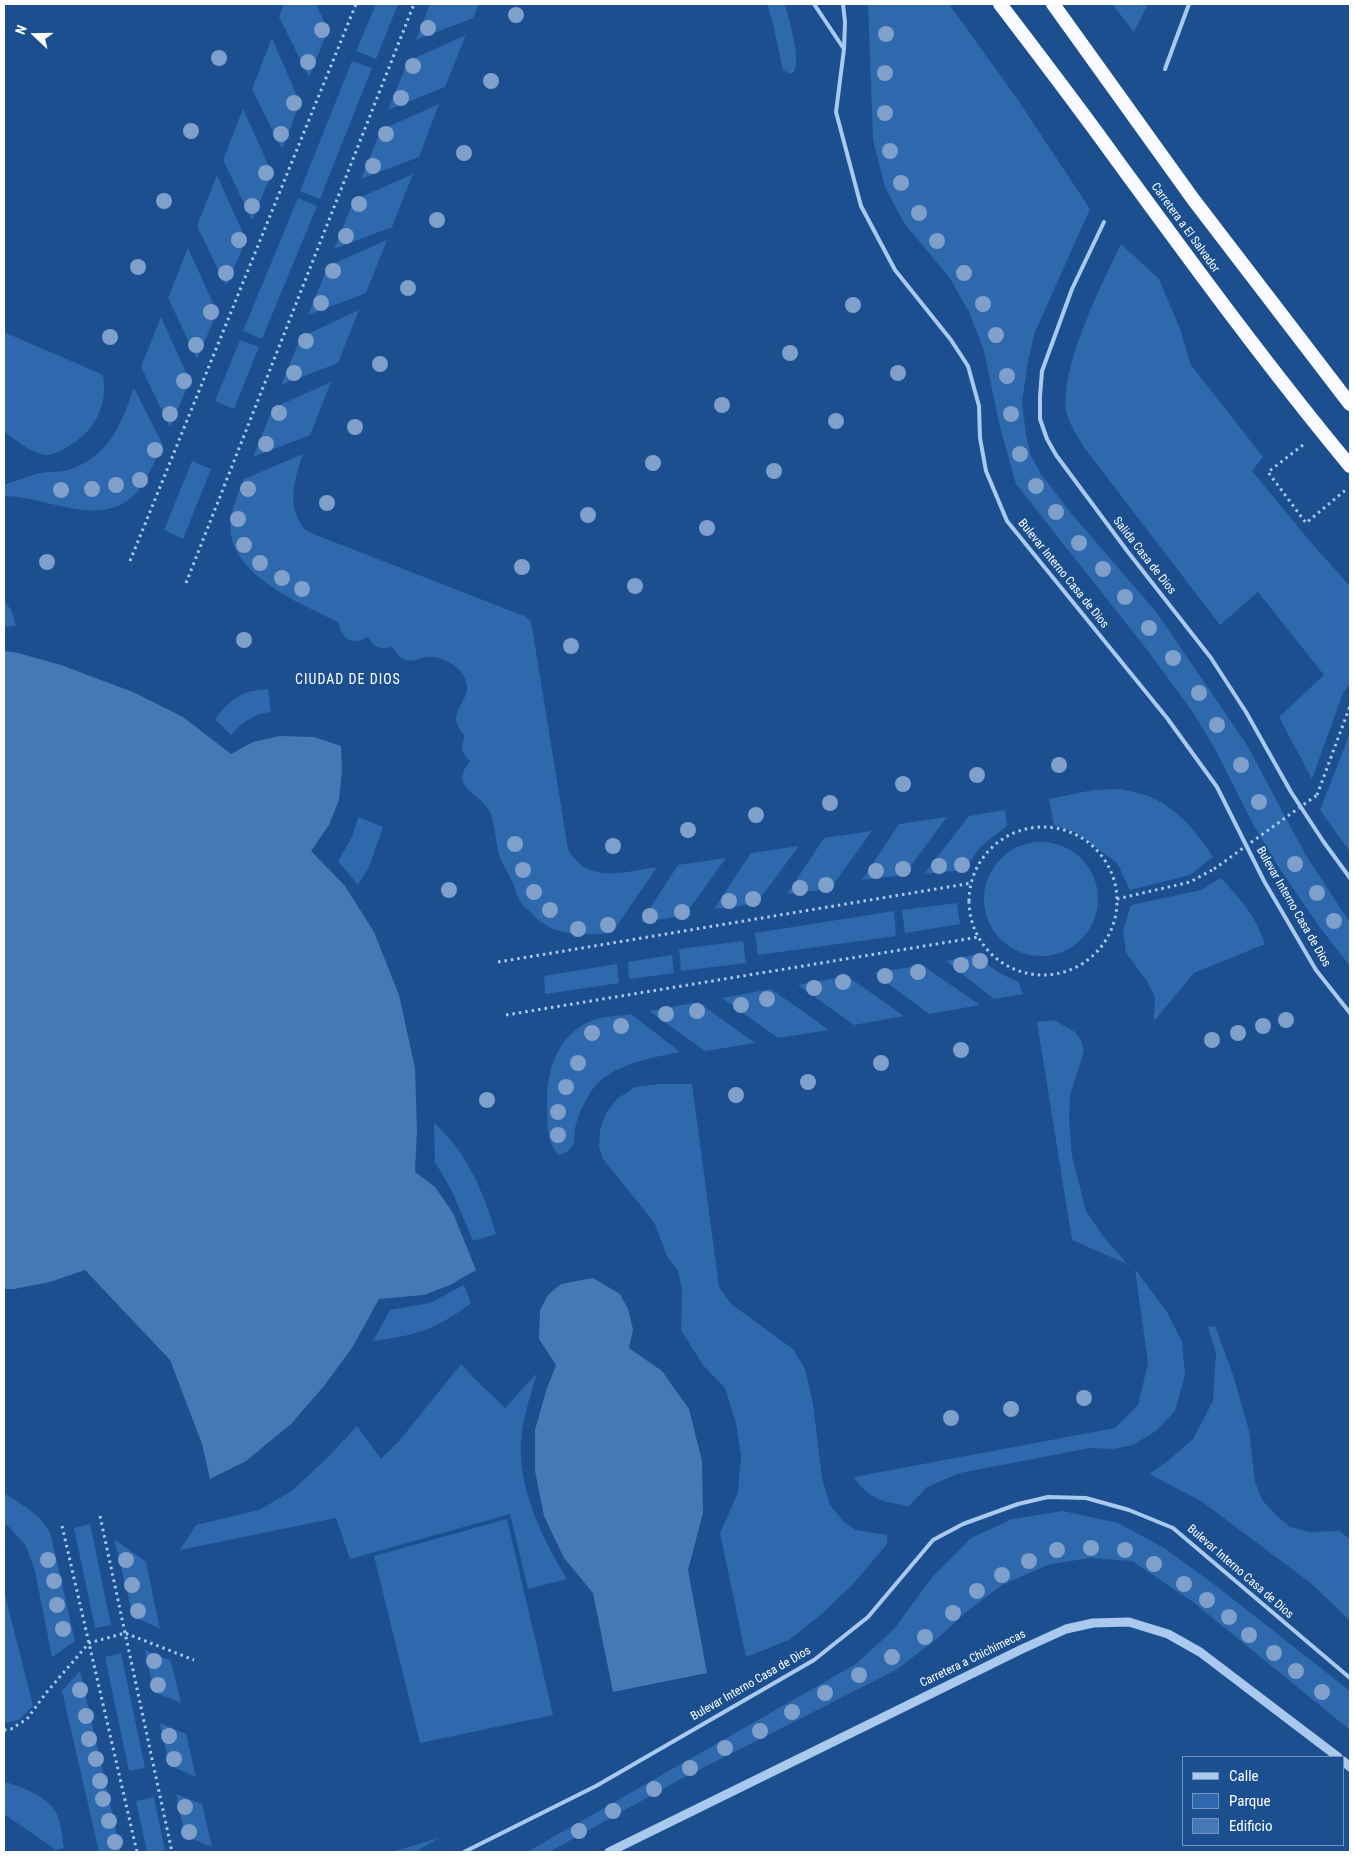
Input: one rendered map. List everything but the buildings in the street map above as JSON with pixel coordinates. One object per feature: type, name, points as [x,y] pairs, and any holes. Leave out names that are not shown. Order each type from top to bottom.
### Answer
[{"type":"highway","name":"Carretera a El Salvador","points":[[1000,4],[1115,157],[1194,268],[1350,466]]},
{"type":"highway","name":"Carretera a El Salvador","points":[[1052,4],[1193,199],[1350,404]]},
{"type":"street","name":"Carretera a Chichimecas","points":[[609,1852],[1022,1649],[1066,1629],[1093,1623],[1128,1622],[1168,1634],[1200,1652],[1337,1756]]},
{"type":"lane","points":[[814,4],[844,49]]},
{"type":"lane","points":[[843,4],[845,22],[844,49]]},
{"type":"lane","points":[[1165,69],[1189,4]]},
{"type":"lane","name":"Bulevar Interno Casa de Dios","points":[[844,49],[836,112],[860,206],[895,270],[951,340],[968,366],[979,406],[980,438],[986,471],[1007,521],[1167,718],[1217,787],[1264,881],[1312,962],[1350,1013]]},
{"type":"lane","name":"Salida Casa de Dios","points":[[1104,222],[1072,289],[1042,371],[1040,419],[1047,439],[1056,455],[1128,552],[1211,658],[1246,712],[1291,792],[1350,878]]},
{"type":"lane","name":"Bulevar Interno Casa de Dios","points":[[464,1852],[596,1786],[814,1660],[868,1617],[933,1540],[963,1524],[1018,1504],[1048,1497],[1086,1498],[1129,1510],[1173,1528],[1350,1678]]},
{"type":"path","points":[[130,561],[356,4]]},
{"type":"path","points":[[186,583],[414,4]]},
{"type":"path","points":[[1320,430],[1268,472],[1306,523],[1350,486]]},
{"type":"path","points":[[1117,899],[1190,882],[1214,869],[1316,795],[1350,706]]},
{"type":"path","points":[[1048,827],[1068,831],[1086,840],[1101,854],[1111,871],[1117,899],[1117,909],[1112,928],[1103,944],[1090,958],[1075,968],[1057,974],[1038,975],[1020,971],[1003,963],[989,951],[979,937],[970,910],[972,883],[980,864],[992,848],[1009,836],[1028,828],[1048,827]]},
{"type":"path","points":[[498,962],[972,883]]},
{"type":"path","points":[[506,1015],[979,937]]},
{"type":"path","points":[[100,1516],[172,1852]]},
{"type":"path","points":[[62,1526],[137,1852]]},
{"type":"path","points":[[4,1730],[11,1729],[27,1719],[89,1643],[125,1633],[194,1660]]},
{"type":"green space","points":[[284,4],[316,4],[328,30],[309,77],[279,17]]},
{"type":"green space","points":[[376,4],[398,4],[376,59],[356,51]]},
{"type":"green space","points":[[430,4],[479,4],[473,18],[416,40]]},
{"type":"green space","points":[[767,4],[785,4],[794,38],[796,57],[794,72],[790,74],[783,70]]},
{"type":"green space","points":[[868,4],[949,4],[1018,100],[1090,209],[1035,332],[1028,361],[1022,402],[1031,456],[1041,474],[1071,513],[1157,613],[1247,745],[1304,852],[1350,923],[1350,966],[1321,929],[1279,868],[1254,826],[1214,747],[1192,711],[1148,651],[1016,484],[1000,427],[984,351],[969,312],[949,277],[904,223],[885,187],[873,140]]},
{"type":"green space","points":[[1112,4],[1148,4],[1134,32]]},
{"type":"green space","points":[[466,35],[445,87],[388,110],[408,61]]},
{"type":"green space","points":[[272,38],[300,103],[282,149],[252,89]]},
{"type":"green space","points":[[352,61],[372,68],[320,199],[300,191]]},
{"type":"green space","points":[[439,104],[419,157],[361,179],[381,130]]},
{"type":"green space","points":[[243,109],[272,173],[252,220],[223,160]]},
{"type":"green space","points":[[413,174],[392,227],[334,249],[354,200]]},
{"type":"green space","points":[[217,175],[246,240],[226,286],[197,226]]},
{"type":"green space","points":[[298,198],[317,206],[262,339],[243,331]]},
{"type":"green space","points":[[387,240],[366,293],[308,315],[328,266]]},
{"type":"green space","points":[[1121,244],[1159,279],[1180,329],[1191,365],[1263,457],[1252,471],[1313,545],[1350,586],[1350,684],[1343,693],[1312,779],[1279,717],[1324,675],[1258,592],[1220,625],[1083,446],[1068,419],[1066,397],[1075,353],[1093,304]]},
{"type":"green space","points":[[188,248],[217,312],[197,359],[168,298]]},
{"type":"green space","points":[[359,310],[338,363],[281,385],[301,337]]},
{"type":"green space","points":[[161,317],[190,381],[170,427],[141,367]]},
{"type":"green space","points":[[4,332],[103,375],[104,386],[101,407],[93,425],[78,440],[50,455],[30,450],[4,431]]},
{"type":"green space","points":[[240,340],[259,347],[234,409],[215,401]]},
{"type":"green space","points":[[331,382],[310,435],[253,457],[273,408]]},
{"type":"green space","points":[[134,388],[163,445],[137,492],[123,503],[108,509],[91,510],[74,509],[20,497],[4,496],[4,485],[40,473],[67,470],[95,456],[105,447],[119,426]]},
{"type":"green space","points":[[303,454],[295,481],[293,500],[298,518],[305,530],[524,616],[531,621],[568,849],[576,860],[586,868],[596,872],[619,873],[657,867],[612,933],[580,934],[551,928],[520,901],[499,855],[493,821],[489,810],[468,789],[462,778],[464,770],[470,761],[463,752],[462,743],[465,736],[458,726],[456,719],[467,686],[461,672],[446,660],[436,657],[411,661],[405,660],[392,647],[378,647],[368,637],[357,641],[348,639],[342,633],[338,622],[274,588],[246,564],[236,550],[230,528],[234,506],[244,479]]},
{"type":"green space","points":[[192,461],[211,469],[183,539],[164,530]]},
{"type":"green space","points":[[4,599],[12,612],[16,626],[4,627]]},
{"type":"green space","points":[[268,689],[271,712],[249,719],[231,735],[215,719],[238,697]]},
{"type":"green space","points":[[1350,733],[1350,852],[1320,810]]},
{"type":"green space","points":[[1121,789],[1148,796],[1168,807],[1185,821],[1213,857],[1190,875],[1130,890],[1117,863],[1075,832],[1054,825],[1049,799],[1093,790]]},
{"type":"green space","points":[[1005,810],[1007,826],[981,846],[964,870],[924,874],[969,816]]},
{"type":"green space","points":[[358,817],[383,827],[369,867],[358,885],[338,861],[352,837]]},
{"type":"green space","points":[[947,817],[904,875],[862,880],[899,824]]},
{"type":"green space","points":[[872,831],[830,889],[787,894],[824,838]]},
{"type":"green space","points":[[1041,842],[1063,846],[1073,851],[1089,867],[1094,877],[1098,899],[1094,921],[1089,931],[1073,947],[1063,952],[1041,956],[1019,952],[1009,947],[993,931],[988,921],[984,899],[988,877],[993,867],[1009,851],[1019,846]]},
{"type":"green space","points":[[799,846],[756,904],[714,909],[751,853]]},
{"type":"green space","points":[[726,858],[684,916],[641,922],[678,865]]},
{"type":"green space","points":[[1221,878],[1247,908],[1265,944],[1194,973],[1154,1021],[1155,998],[1147,981],[1126,953],[1123,931],[1131,905],[1201,890]]},
{"type":"green space","points":[[957,903],[960,924],[905,933],[902,910]]},
{"type":"green space","points":[[894,911],[896,936],[758,955],[755,933]]},
{"type":"green space","points":[[743,941],[746,963],[681,971],[679,949]]},
{"type":"green space","points":[[978,954],[996,970],[1018,981],[1023,994],[994,999],[946,961]]},
{"type":"green space","points":[[672,955],[674,973],[629,979],[628,962]]},
{"type":"green space","points":[[617,964],[619,983],[545,994],[544,976]]},
{"type":"green space","points":[[922,965],[980,1005],[929,1014],[874,973]]},
{"type":"green space","points":[[847,976],[904,1016],[854,1025],[798,985]]},
{"type":"green space","points":[[771,989],[829,1030],[778,1038],[722,998]]},
{"type":"green space","points":[[698,1002],[755,1043],[705,1051],[649,1011]]},
{"type":"green space","points":[[631,1014],[680,1052],[632,1064],[621,1068],[600,1081],[592,1090],[582,1109],[576,1124],[573,1145],[567,1152],[558,1155],[549,1137],[547,1090],[549,1076],[558,1051],[575,1030],[586,1023],[600,1018]]},
{"type":"green space","points":[[1054,1020],[1075,1032],[1081,1040],[1084,1051],[1070,1095],[1069,1119],[1072,1156],[1086,1211],[1103,1236],[1127,1264],[1072,1240],[1037,1022]]},
{"type":"green space","points":[[659,1084],[692,1084],[719,1287],[731,1304],[793,1349],[805,1369],[813,1404],[822,1478],[830,1505],[844,1522],[856,1530],[887,1535],[887,1544],[854,1583],[823,1613],[789,1640],[746,1657],[720,1533],[738,1493],[741,1455],[736,1423],[725,1388],[703,1365],[681,1330],[682,1290],[678,1271],[667,1256],[654,1222],[603,1159],[599,1146],[600,1129],[606,1113],[617,1099],[635,1087]]},
{"type":"green space","points":[[434,1123],[456,1147],[473,1174],[486,1203],[496,1234],[473,1241],[452,1191],[435,1162]]},
{"type":"green space","points":[[1135,1269],[1167,1312],[1182,1342],[1185,1375],[1175,1411],[1156,1431],[1133,1445],[1113,1449],[1090,1448],[960,1473],[927,1487],[909,1506],[878,1499],[859,1485],[854,1477],[1115,1428],[1138,1405],[1148,1363]]},
{"type":"green space","points":[[464,1285],[471,1303],[459,1312],[436,1325],[414,1334],[373,1341],[390,1310],[430,1303]]},
{"type":"green space","points":[[1215,1326],[1234,1378],[1249,1431],[1255,1482],[1262,1500],[1290,1527],[1309,1532],[1339,1531],[1350,1539],[1350,1621],[1312,1584],[1201,1501],[1149,1474],[1168,1461],[1193,1439],[1213,1401],[1216,1353],[1208,1327]]},
{"type":"green space","points":[[461,1364],[505,1408],[537,1373],[523,1426],[522,1466],[531,1506],[547,1544],[567,1579],[528,1589],[510,1514],[350,1559],[336,1518],[180,1550],[196,1525],[259,1510],[292,1491],[357,1426],[381,1459],[400,1440]]},
{"type":"green space","points":[[4,1493],[37,1516],[51,1536],[75,1641],[52,1657],[35,1571],[26,1546],[4,1523]]},
{"type":"green space","points":[[1063,1511],[1118,1523],[1164,1548],[1215,1585],[1350,1691],[1350,1730],[1193,1602],[1132,1561],[1091,1558],[1050,1564],[1002,1585],[896,1670],[679,1780],[549,1852],[527,1852],[856,1664],[894,1629],[933,1576],[971,1538],[1012,1519]]},
{"type":"green space","points":[[507,1519],[553,1715],[420,1743],[374,1556]]},
{"type":"green space","points":[[90,1524],[111,1625],[95,1628],[74,1528]]},
{"type":"green space","points":[[114,1539],[146,1562],[160,1629],[133,1616]]},
{"type":"green space","points":[[4,1591],[33,1706],[19,1720],[4,1723]]},
{"type":"green space","points":[[145,1650],[171,1661],[181,1703],[154,1692]]},
{"type":"green space","points":[[121,1653],[145,1768],[129,1771],[105,1657]]},
{"type":"green space","points":[[80,1671],[121,1852],[99,1852],[62,1691]]},
{"type":"green space","points":[[160,1723],[186,1734],[196,1777],[169,1765]]},
{"type":"green space","points":[[4,1782],[19,1786],[35,1794],[55,1810],[64,1848],[56,1850],[4,1814]]},
{"type":"green space","points":[[176,1794],[202,1804],[212,1847],[185,1836]]},
{"type":"green space","points":[[154,1797],[165,1852],[147,1852],[136,1801]]},
{"type":"green space","points":[[439,1838],[415,1852],[392,1852]]},
{"type":"district","name":"CIUDAD DE DIOS","points":[[348,680]]}]
